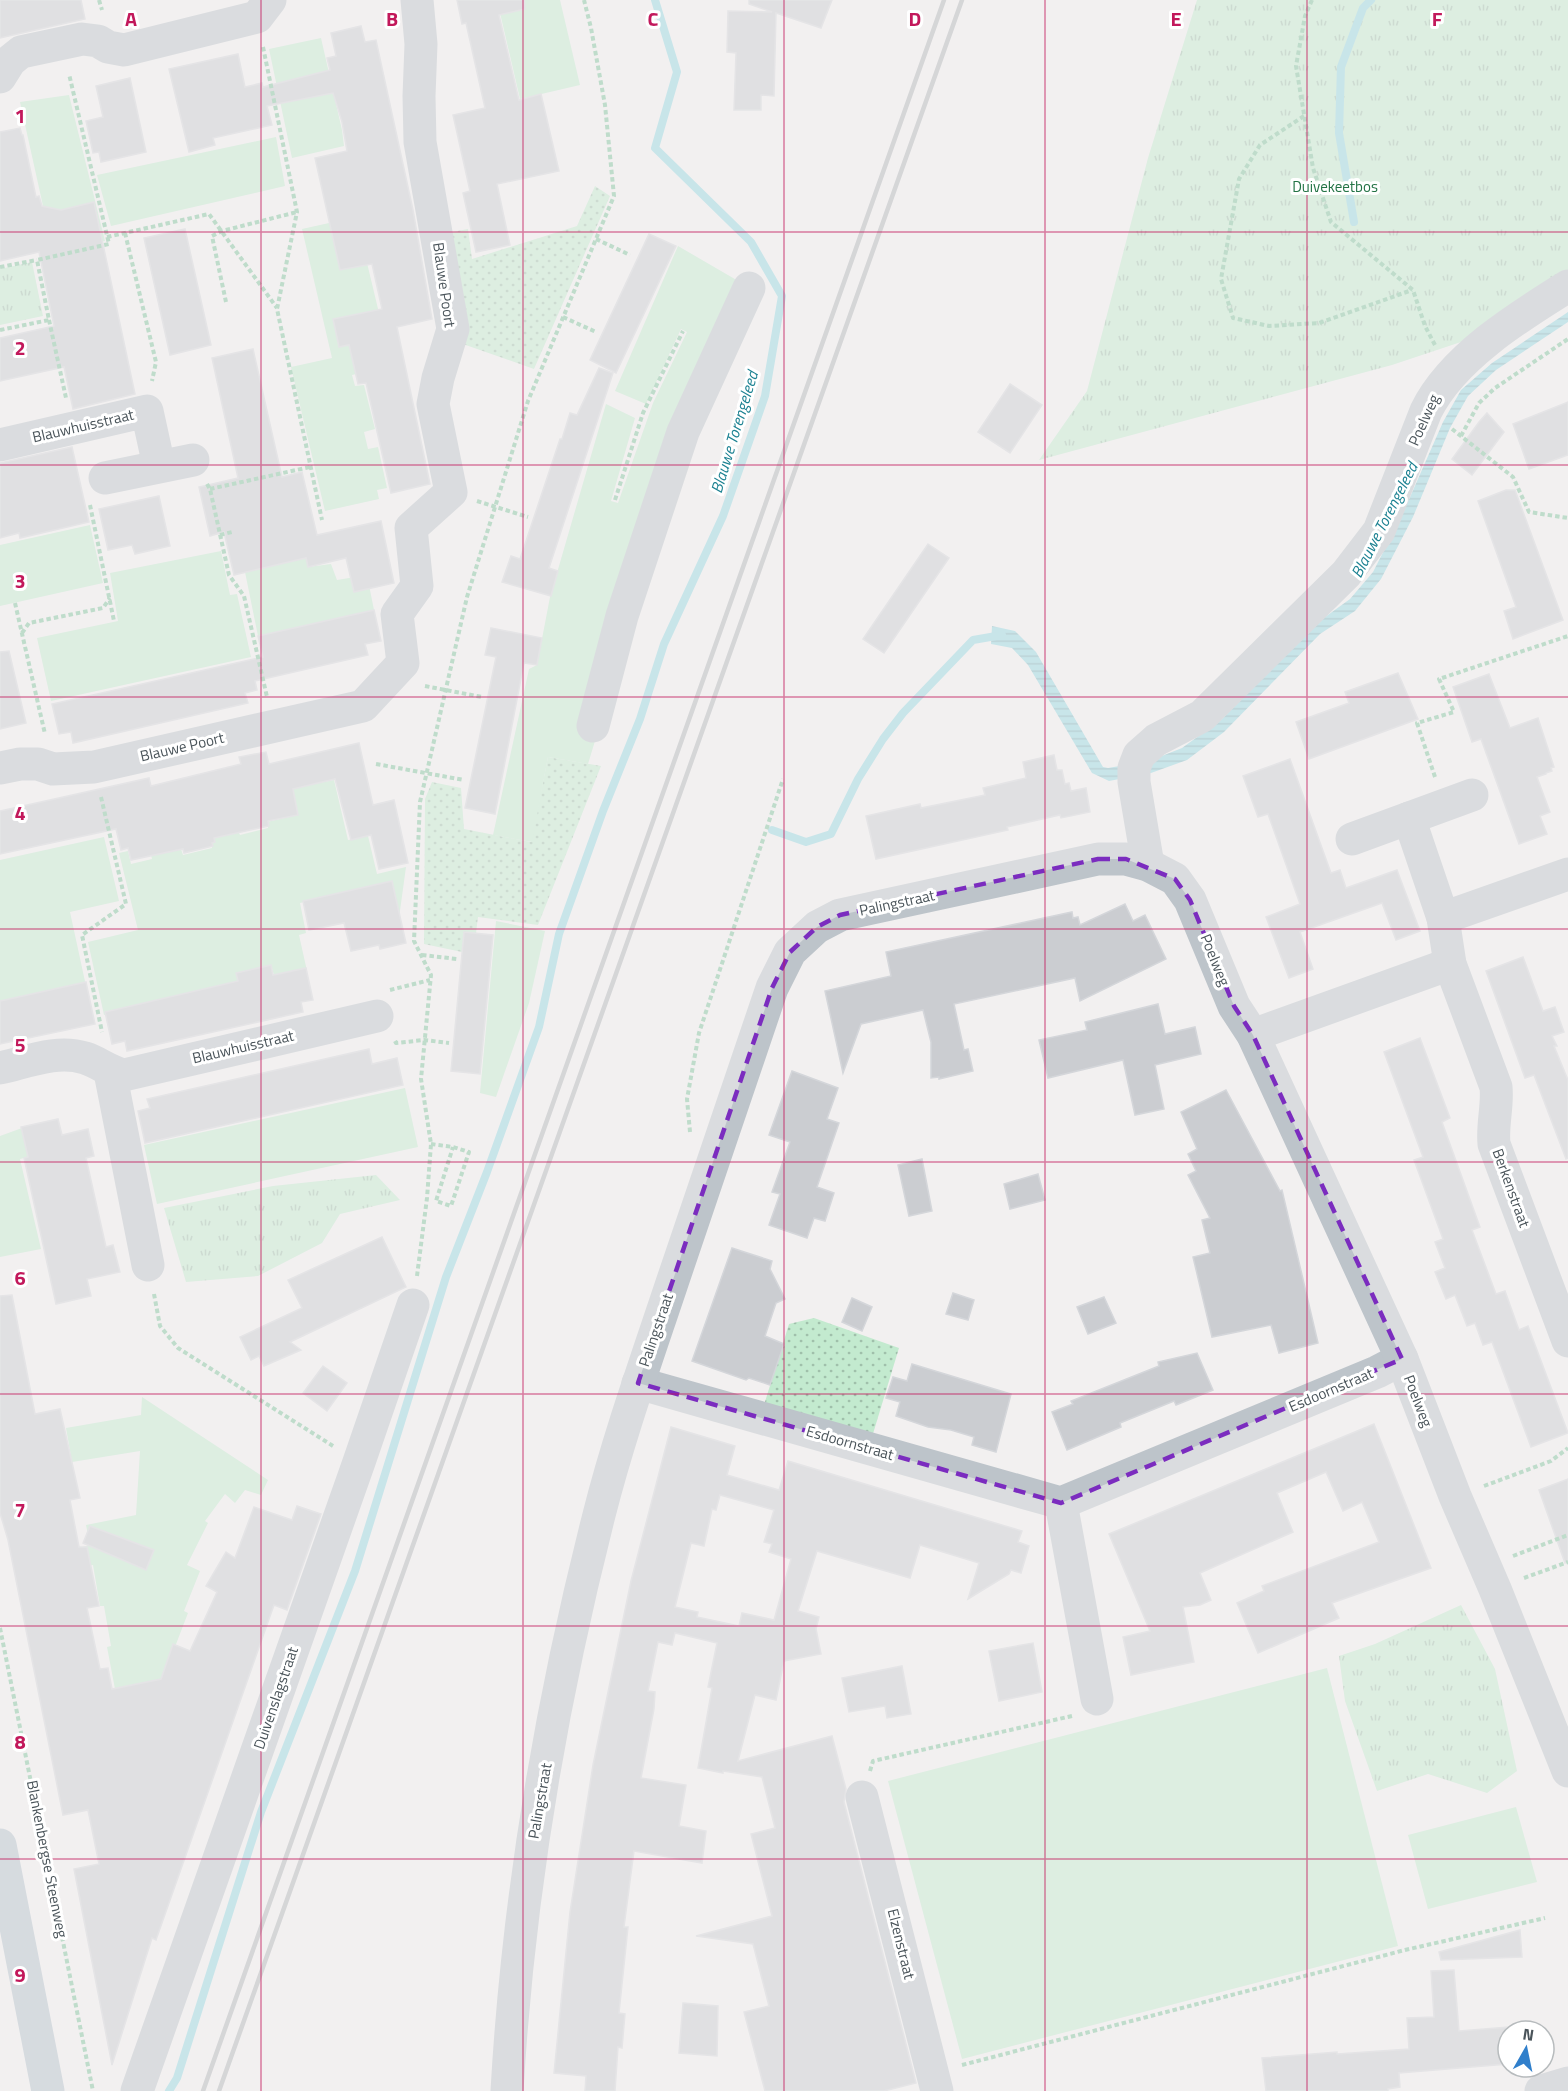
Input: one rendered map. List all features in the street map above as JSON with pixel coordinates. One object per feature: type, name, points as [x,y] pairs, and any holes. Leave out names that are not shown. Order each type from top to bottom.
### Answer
[{"type":"main road","points":[[0,1845],[48,2091]]},
{"type":"street","name":"Blauwe Poort","points":[[417,0],[421,44],[420,142],[453,329],[438,378],[433,404],[451,492]]},
{"type":"street","points":[[0,77],[10,61],[21,52],[82,39],[98,41],[108,47],[124,50],[263,8]]},
{"type":"street","name":"Poelweg","points":[[1568,286],[1515,318],[1450,374],[1434,394],[1426,411],[1379,531],[1346,574],[1202,716],[1156,740],[1139,755],[1134,768],[1134,782],[1148,865],[1175,879],[1190,900],[1234,1006],[1253,1035],[1402,1359],[1455,1496],[1562,1736],[1568,1771]]},
{"type":"street","points":[[593,726],[622,616],[682,432],[749,288]]},
{"type":"street","name":"Blauwhuisstraat","points":[[0,445],[147,411],[159,466]]},
{"type":"street","points":[[105,478],[193,460]]},
{"type":"street","points":[[388,678],[403,663],[397,614],[417,586],[411,528],[451,492]]},
{"type":"street","name":"Blauwe Poort","points":[[0,768],[20,764],[38,764],[53,769],[94,767],[363,706],[388,678]]},
{"type":"street","points":[[1352,839],[1458,800]]},
{"type":"street","name":"Berkenstraat","points":[[1409,818],[1443,918],[1450,964],[1496,1087],[1497,1101],[1492,1128],[1494,1144],[1568,1341]]},
{"type":"street","name":"Palingstraat","points":[[507,2091],[510,2033],[531,1850],[565,1664],[599,1514],[638,1383],[772,988],[790,952],[817,927],[840,915],[1098,860],[1126,859],[1148,865]]},
{"type":"street","points":[[1443,918],[1568,874]]},
{"type":"street","points":[[1253,1035],[1450,964]]},
{"type":"street","name":"Blauwhuisstraat","points":[[110,1072],[124,1075],[376,1016]]},
{"type":"street","points":[[0,1068],[64,1053],[87,1058],[110,1072],[148,1265]]},
{"type":"street","name":"Duivenslagstraat","points":[[137,2091],[413,1305]]},
{"type":"street","name":"Esdoornstraat","points":[[638,1383],[1061,1503],[1377,1372],[1402,1359]]},
{"type":"street","points":[[1061,1503],[1097,1699]]},
{"type":"street","name":"Elzenstraat","points":[[862,1797],[934,2082]]},
{"type":"street","points":[[1541,2091],[1568,2083]]},
{"type":"path","points":[[413,1305],[427,1198],[431,1144],[421,1080],[431,975],[414,941],[420,802],[467,597],[528,400],[614,196],[605,105],[584,0]]},
{"type":"path","points":[[1312,0],[1305,16],[1296,66],[1313,168],[1331,222],[1413,290],[1425,326],[1450,374]]},
{"type":"path","points":[[263,8],[297,212],[277,309]]},
{"type":"path","points":[[0,267],[109,244],[62,43]]},
{"type":"path","points":[[1304,116],[1260,145],[1239,179],[1221,279],[1233,318],[1269,326],[1319,323],[1413,290]]},
{"type":"path","points":[[226,302],[212,236],[222,231],[297,212]]},
{"type":"path","points":[[107,237],[209,214],[222,231],[277,309],[322,520]]},
{"type":"path","points":[[125,233],[156,362],[147,411]]},
{"type":"path","points":[[596,239],[630,255]]},
{"type":"path","points":[[0,330],[49,320],[37,260]]},
{"type":"path","points":[[563,317],[596,332]]},
{"type":"path","points":[[615,500],[643,413],[683,331]]},
{"type":"path","points":[[1461,436],[1479,404],[1495,388],[1568,339]]},
{"type":"path","points":[[1455,431],[1513,477],[1530,512],[1568,518]]},
{"type":"path","points":[[193,460],[210,489],[229,575],[244,596],[273,726]]},
{"type":"path","points":[[210,489],[310,467]]},
{"type":"path","points":[[451,492],[528,517]]},
{"type":"path","points":[[220,535],[232,532]]},
{"type":"path","points":[[22,633],[28,623],[103,608],[110,597]]},
{"type":"path","points":[[15,603],[53,769]]},
{"type":"path","points":[[1458,800],[1418,723],[1454,712],[1440,679],[1568,636]]},
{"type":"path","points":[[388,678],[482,697]]},
{"type":"path","points":[[376,764],[464,780]]},
{"type":"path","points":[[94,767],[126,904],[82,935],[110,1072]]},
{"type":"path","points":[[709,1174],[697,1152],[689,1129],[687,1099],[692,1064],[699,1033],[783,778]]},
{"type":"path","points":[[421,955],[458,959]]},
{"type":"path","points":[[424,1040],[449,1043]]},
{"type":"path","points":[[427,1198],[436,1199],[436,1201],[451,1206],[469,1152],[431,1144]]},
{"type":"path","points":[[436,1199],[453,1147]]},
{"type":"path","points":[[148,1265],[160,1326],[178,1348],[359,1462]]},
{"type":"path","points":[[1455,1496],[1551,1461],[1568,1448]]},
{"type":"path","points":[[1490,1578],[1568,1535]]},
{"type":"path","points":[[1490,1578],[1568,1562]]},
{"type":"path","name":"Blankenbergse Steenweg","points":[[0,1628],[93,2091]]},
{"type":"path","points":[[862,1797],[873,1761],[1097,1711],[1097,1699]]},
{"type":"path","points":[[934,2082],[1405,1950],[1545,1918]]},
{"type":"highlighted area","points":[[1098,859],[1126,859],[1175,879],[1190,900],[1234,1006],[1253,1035],[1402,1359],[1061,1503],[638,1383],[772,988],[790,952],[817,927],[840,915]]},
{"type":"green space","points":[[497,0],[560,0],[580,85],[520,99]]},
{"type":"green space","name":"Duivekeetbos","points":[[1197,0],[1568,0],[1568,285],[1482,335],[1392,365],[1039,460],[1087,391],[1148,158]]},
{"type":"green space","points":[[321,38],[344,146],[292,158],[269,49]]},
{"type":"green space","points":[[69,95],[105,241],[53,251],[20,102]]},
{"type":"green space","points":[[276,137],[285,186],[111,226],[97,175]]},
{"type":"green space","points":[[595,186],[610,196],[534,369],[460,343],[442,234],[468,229],[472,259],[577,226]]},
{"type":"green space","points":[[356,217],[385,338],[361,373],[352,375],[355,386],[364,385],[375,429],[364,432],[368,449],[378,447],[387,488],[377,490],[379,499],[325,511],[291,367],[332,358],[302,229]]},
{"type":"green space","points":[[678,246],[752,289],[688,434],[588,764],[548,757],[532,842],[493,835],[529,669],[537,665],[550,597],[606,404],[635,418],[611,501],[618,503],[653,403],[687,332],[681,329],[646,404],[615,391]]},
{"type":"green space","points":[[32,262],[43,316],[0,325],[0,269]]},
{"type":"green space","points":[[90,525],[103,583],[0,606],[0,545]]},
{"type":"green space","points":[[221,551],[230,595],[237,594],[251,657],[51,701],[37,638],[118,621],[110,573]]},
{"type":"green space","points":[[306,558],[308,567],[331,564],[337,580],[367,575],[374,610],[258,636],[245,572]]},
{"type":"green space","points":[[548,757],[601,766],[538,925],[478,917],[476,933],[464,932],[462,952],[424,944],[425,799],[432,782],[461,788],[464,829],[531,842]]},
{"type":"green space","points":[[289,780],[313,784],[334,780],[348,840],[368,836],[377,874],[406,867],[399,918],[366,889],[300,903],[306,933],[299,935],[307,971],[275,979],[272,968],[237,976],[239,983],[104,1015],[88,942],[138,930],[119,853],[128,851],[131,864],[152,859],[150,850],[179,843],[183,855],[212,848],[210,838],[238,831],[240,835],[268,828],[267,822],[297,815]]},
{"type":"green space","points":[[104,837],[119,901],[70,912],[86,986],[0,1005],[0,860]]},
{"type":"green space","points":[[496,921],[545,931],[529,1003],[496,1097],[480,1093]]},
{"type":"green space","points":[[405,1088],[418,1147],[157,1204],[144,1145]]},
{"type":"green space","points":[[22,1128],[28,1157],[20,1159],[41,1249],[0,1257],[0,1136]]},
{"type":"green space","points":[[376,1175],[400,1200],[340,1214],[322,1243],[258,1276],[186,1282],[164,1208],[273,1186]]},
{"type":"green space","points":[[814,1318],[899,1348],[872,1437],[764,1405],[789,1324]]},
{"type":"green space","points":[[142,1397],[268,1480],[261,1495],[245,1490],[235,1503],[225,1494],[205,1521],[208,1523],[187,1565],[200,1571],[184,1611],[188,1613],[163,1678],[169,1681],[115,1689],[107,1647],[111,1646],[104,1606],[100,1606],[93,1565],[86,1566],[83,1547],[90,1545],[86,1525],[136,1515],[140,1451],[72,1462],[66,1428],[141,1415]]},
{"type":"green space","points":[[1461,1605],[1495,1669],[1517,1771],[1487,1793],[1428,1774],[1377,1791],[1345,1701],[1339,1656],[1375,1644]]},
{"type":"green space","points":[[1327,1668],[1398,1946],[962,2059],[888,1781]]},
{"type":"green space","points":[[1516,1807],[1537,1882],[1428,1909],[1408,1835]]},
{"type":"water","points":[[1568,312],[1568,322],[1496,370],[1468,396],[1450,428],[1413,517],[1381,579],[1355,611],[1320,634],[1224,732],[1187,760],[1151,773],[1109,781],[1092,773],[1028,665],[1012,648],[991,644],[992,626],[1015,631],[1036,652],[1103,767],[1149,761],[1182,748],[1222,719],[1314,625],[1350,599],[1373,572],[1403,513],[1443,422],[1461,390],[1492,363]]},
{"type":"building","points":[[0,0],[81,0],[85,19],[0,38]]},
{"type":"building","points":[[457,0],[524,0],[525,9],[499,15],[519,100],[541,94],[559,171],[497,184],[510,245],[476,252],[463,193],[470,191],[453,115],[485,108],[466,23],[462,24]]},
{"type":"building","points":[[749,0],[832,0],[821,28],[776,13],[774,96],[761,95],[761,110],[734,110],[736,53],[727,52],[728,11],[772,12],[749,4]]},
{"type":"building","points":[[361,26],[365,42],[376,40],[413,210],[432,319],[397,327],[430,484],[391,493],[366,383],[358,384],[349,345],[339,347],[333,319],[382,309],[372,264],[340,270],[315,158],[347,151],[342,122],[333,93],[267,106],[272,125],[213,138],[215,145],[189,152],[169,69],[238,54],[245,87],[262,83],[263,87],[330,70],[327,58],[336,56],[331,33]]},
{"type":"building","points":[[130,78],[146,152],[101,162],[99,152],[93,153],[86,121],[103,117],[96,86]]},
{"type":"building","points":[[20,128],[36,197],[39,196],[42,206],[61,210],[94,202],[135,394],[73,409],[64,367],[0,381],[0,338],[54,326],[39,252],[0,261],[0,132]]},
{"type":"building","points":[[185,229],[211,345],[170,355],[144,238]]},
{"type":"building","points":[[649,234],[676,246],[616,373],[590,360]]},
{"type":"building","points":[[253,349],[282,477],[302,472],[317,535],[381,521],[394,583],[354,592],[346,558],[308,567],[306,558],[234,575],[224,532],[210,536],[199,487],[238,478],[212,358]]},
{"type":"building","points":[[599,368],[613,373],[549,568],[558,571],[551,596],[502,582],[511,556],[520,559],[570,413],[577,415]]},
{"type":"building","points":[[1010,384],[1042,405],[1010,453],[978,432]]},
{"type":"building","points":[[1568,402],[1568,455],[1529,469],[1513,424]]},
{"type":"building","points":[[1487,413],[1504,432],[1472,475],[1452,459]]},
{"type":"building","points":[[72,447],[89,522],[20,538],[19,533],[0,538],[0,463]]},
{"type":"building","points":[[1506,490],[1515,490],[1563,620],[1513,639],[1504,611],[1516,607],[1478,501]]},
{"type":"building","points":[[159,496],[170,546],[135,554],[132,545],[108,550],[99,509]]},
{"type":"building","points":[[928,544],[949,558],[884,653],[863,639]]},
{"type":"building","points":[[374,610],[381,641],[365,644],[368,655],[255,681],[257,690],[245,693],[248,703],[73,743],[71,732],[59,734],[52,704],[263,657],[258,636]]},
{"type":"building","points":[[491,628],[542,638],[537,665],[524,663],[495,814],[465,808],[496,657],[485,655]]},
{"type":"building","points":[[9,651],[26,723],[0,729],[0,652]]},
{"type":"building","points":[[1398,673],[1418,719],[1309,759],[1296,722],[1349,703],[1345,692]]},
{"type":"building","points":[[1489,674],[1510,728],[1538,718],[1554,767],[1551,768],[1552,771],[1537,777],[1550,812],[1540,816],[1547,834],[1519,844],[1481,739],[1472,742],[1453,687]]},
{"type":"building","points":[[359,743],[373,805],[394,800],[408,863],[379,869],[371,835],[351,840],[335,779],[293,789],[298,815],[268,821],[269,826],[214,838],[213,846],[184,853],[183,849],[131,860],[128,848],[121,850],[116,829],[0,854],[0,811],[149,778],[151,786],[241,764],[239,757],[266,752],[269,764]]},
{"type":"building","points":[[1054,755],[1057,770],[1062,770],[1065,784],[1069,783],[1071,791],[1086,788],[1090,812],[1061,818],[1060,815],[1007,827],[1008,830],[876,859],[866,816],[920,804],[921,808],[985,795],[983,788],[1026,778],[1023,762]]},
{"type":"building","points":[[1290,759],[1331,873],[1340,870],[1346,888],[1397,870],[1420,931],[1396,940],[1382,903],[1300,932],[1313,969],[1289,978],[1266,917],[1300,904],[1268,814],[1258,817],[1243,776]]},
{"type":"building","points":[[392,881],[406,943],[380,949],[379,945],[351,951],[344,923],[309,930],[303,901]]},
{"type":"building","points":[[1125,904],[1133,921],[1145,915],[1166,959],[1080,1001],[1075,978],[954,1004],[964,1050],[968,1049],[973,1071],[939,1079],[939,1077],[931,1078],[931,1042],[923,1010],[861,1024],[843,1073],[825,991],[891,976],[886,952],[1072,912],[1073,918],[1078,917],[1080,925]]},
{"type":"building","points":[[464,932],[493,935],[480,1074],[451,1071]]},
{"type":"building","points":[[1523,957],[1543,1011],[1555,1007],[1564,1032],[1552,1036],[1568,1080],[1568,1158],[1566,1159],[1534,1075],[1525,1078],[1486,971]]},
{"type":"building","points":[[271,965],[273,975],[306,968],[313,1000],[301,1002],[303,1012],[127,1051],[125,1041],[112,1044],[105,1012],[238,981],[236,973]]},
{"type":"building","points":[[86,982],[95,1024],[0,1044],[0,1001]]},
{"type":"building","points":[[1158,1004],[1165,1034],[1195,1027],[1201,1054],[1155,1065],[1164,1109],[1135,1115],[1123,1060],[1048,1078],[1039,1040],[1087,1030],[1085,1022]]},
{"type":"building","points":[[1420,1038],[1450,1118],[1442,1122],[1480,1227],[1472,1230],[1496,1294],[1505,1291],[1519,1330],[1528,1326],[1568,1433],[1531,1447],[1492,1342],[1483,1345],[1475,1323],[1467,1326],[1455,1295],[1446,1299],[1435,1272],[1445,1268],[1435,1242],[1443,1239],[1414,1160],[1423,1157],[1384,1052]]},
{"type":"building","points":[[369,1049],[372,1064],[397,1058],[403,1085],[145,1143],[138,1111],[150,1108],[147,1099]]},
{"type":"building","points":[[792,1071],[838,1088],[827,1119],[839,1123],[817,1187],[834,1193],[825,1221],[814,1218],[807,1238],[769,1225],[780,1194],[772,1192],[790,1142],[769,1135]]},
{"type":"building","points":[[1226,1090],[1280,1191],[1282,1190],[1318,1343],[1279,1353],[1271,1325],[1212,1337],[1193,1257],[1210,1253],[1202,1220],[1210,1218],[1188,1175],[1196,1171],[1188,1154],[1197,1149],[1181,1112]]},
{"type":"building","points":[[58,1119],[62,1135],[88,1129],[94,1156],[86,1158],[106,1247],[113,1245],[120,1272],[87,1279],[91,1296],[56,1304],[24,1158],[28,1157],[21,1127]]},
{"type":"building","points":[[922,1159],[932,1211],[909,1216],[898,1165]]},
{"type":"building","points":[[1038,1174],[1045,1200],[1010,1209],[1004,1184]]},
{"type":"building","points":[[382,1237],[406,1287],[290,1342],[301,1350],[264,1366],[259,1356],[251,1360],[240,1337],[302,1308],[288,1280]]},
{"type":"building","points":[[732,1248],[772,1261],[770,1269],[785,1299],[776,1303],[765,1336],[784,1344],[770,1385],[749,1378],[746,1380],[692,1361]]},
{"type":"building","points":[[953,1293],[974,1300],[968,1320],[946,1314]]},
{"type":"building","points":[[12,1295],[35,1414],[60,1409],[80,1498],[70,1500],[79,1547],[87,1547],[99,1606],[87,1608],[100,1669],[108,1668],[112,1689],[161,1679],[173,1644],[190,1651],[217,1592],[206,1586],[226,1552],[235,1558],[254,1507],[292,1520],[297,1506],[321,1514],[287,1610],[274,1605],[156,1940],[152,1938],[112,2065],[74,1869],[99,1864],[88,1810],[63,1815],[8,1540],[0,1513],[0,1296]]},
{"type":"building","points":[[1104,1297],[1116,1323],[1088,1334],[1077,1307]]},
{"type":"building","points":[[852,1298],[872,1307],[862,1331],[842,1322]]},
{"type":"building","points":[[1197,1353],[1213,1390],[1176,1405],[1174,1401],[1120,1423],[1121,1427],[1067,1450],[1052,1412],[1073,1404],[1071,1401],[1159,1366],[1158,1362]]},
{"type":"building","points":[[912,1364],[1011,1394],[996,1452],[972,1445],[974,1437],[951,1430],[928,1427],[896,1416],[900,1402],[886,1398],[893,1377],[907,1381]]},
{"type":"building","points":[[323,1366],[347,1383],[327,1411],[303,1393]]},
{"type":"building","points":[[1374,1424],[1431,1568],[1332,1603],[1339,1618],[1258,1653],[1237,1603],[1264,1591],[1262,1586],[1379,1542],[1362,1502],[1343,1511],[1326,1472],[1277,1493],[1293,1532],[1200,1573],[1211,1600],[1200,1605],[1183,1607],[1194,1662],[1131,1675],[1123,1637],[1150,1631],[1109,1534]]},
{"type":"building","points":[[671,1427],[735,1446],[727,1475],[779,1490],[788,1461],[1022,1531],[1018,1542],[1029,1546],[1021,1573],[1011,1570],[1009,1574],[968,1599],[979,1563],[920,1545],[910,1578],[817,1551],[798,1611],[819,1617],[816,1629],[821,1654],[784,1661],[776,1700],[755,1695],[738,1761],[832,1736],[846,1789],[844,1802],[916,2083],[884,2091],[765,2091],[744,2012],[769,2006],[753,1944],[696,1936],[772,1916],[751,1834],[775,1828],[762,1777],[698,1768],[712,1688],[708,1687],[717,1643],[675,1633],[672,1645],[658,1642],[648,1691],[655,1692],[654,1709],[641,1778],[686,1785],[679,1826],[706,1831],[702,1863],[634,1851],[624,1927],[628,1927],[619,2013],[625,2014],[622,2048],[618,2047],[615,2091],[585,2091],[586,2076],[554,2073],[570,1912],[593,1765],[631,1581]],"holes":[[[720,1495],[774,1510],[764,1542],[772,1544],[769,1552],[791,1559],[774,1620],[742,1613],[739,1626],[697,1617],[698,1612],[675,1607],[691,1543],[704,1546],[712,1509],[716,1510]]]},
{"type":"building","points":[[1568,1479],[1568,1562],[1565,1563],[1539,1490]]},
{"type":"building","points":[[90,1526],[154,1550],[146,1570],[83,1543]]},
{"type":"building","points":[[1033,1643],[1042,1692],[999,1701],[989,1651]]},
{"type":"building","points":[[902,1666],[911,1714],[887,1718],[885,1706],[849,1712],[842,1678]]},
{"type":"building","points":[[1520,1930],[1522,1957],[1441,1960],[1439,1952]]},
{"type":"building","points":[[1454,1970],[1459,2031],[1496,2028],[1496,2065],[1399,2073],[1400,2087],[1388,2089],[1388,2091],[1266,2091],[1262,2058],[1409,2049],[1407,2018],[1434,2017],[1431,1971]]},
{"type":"building","points":[[683,2003],[718,2006],[717,2056],[679,2053]]},
{"type":"waterway","points":[[169,2091],[177,2078],[261,1812],[355,1571],[446,1277],[487,1172],[539,1027],[559,934],[603,811],[640,719],[664,644],[723,516],[765,396],[782,296],[751,242],[655,148],[677,72],[655,0]]},
{"type":"waterway","points":[[1354,222],[1339,133],[1341,67],[1363,8],[1371,0]]},
{"type":"waterway","name":"Blauwe Torengeleed","points":[[772,830],[806,842],[831,834],[858,779],[883,739],[903,713],[973,640],[1002,635]]},
{"type":"railway","points":[[203,2091],[944,0]]},
{"type":"railway","points":[[219,2091],[962,0]]}]
